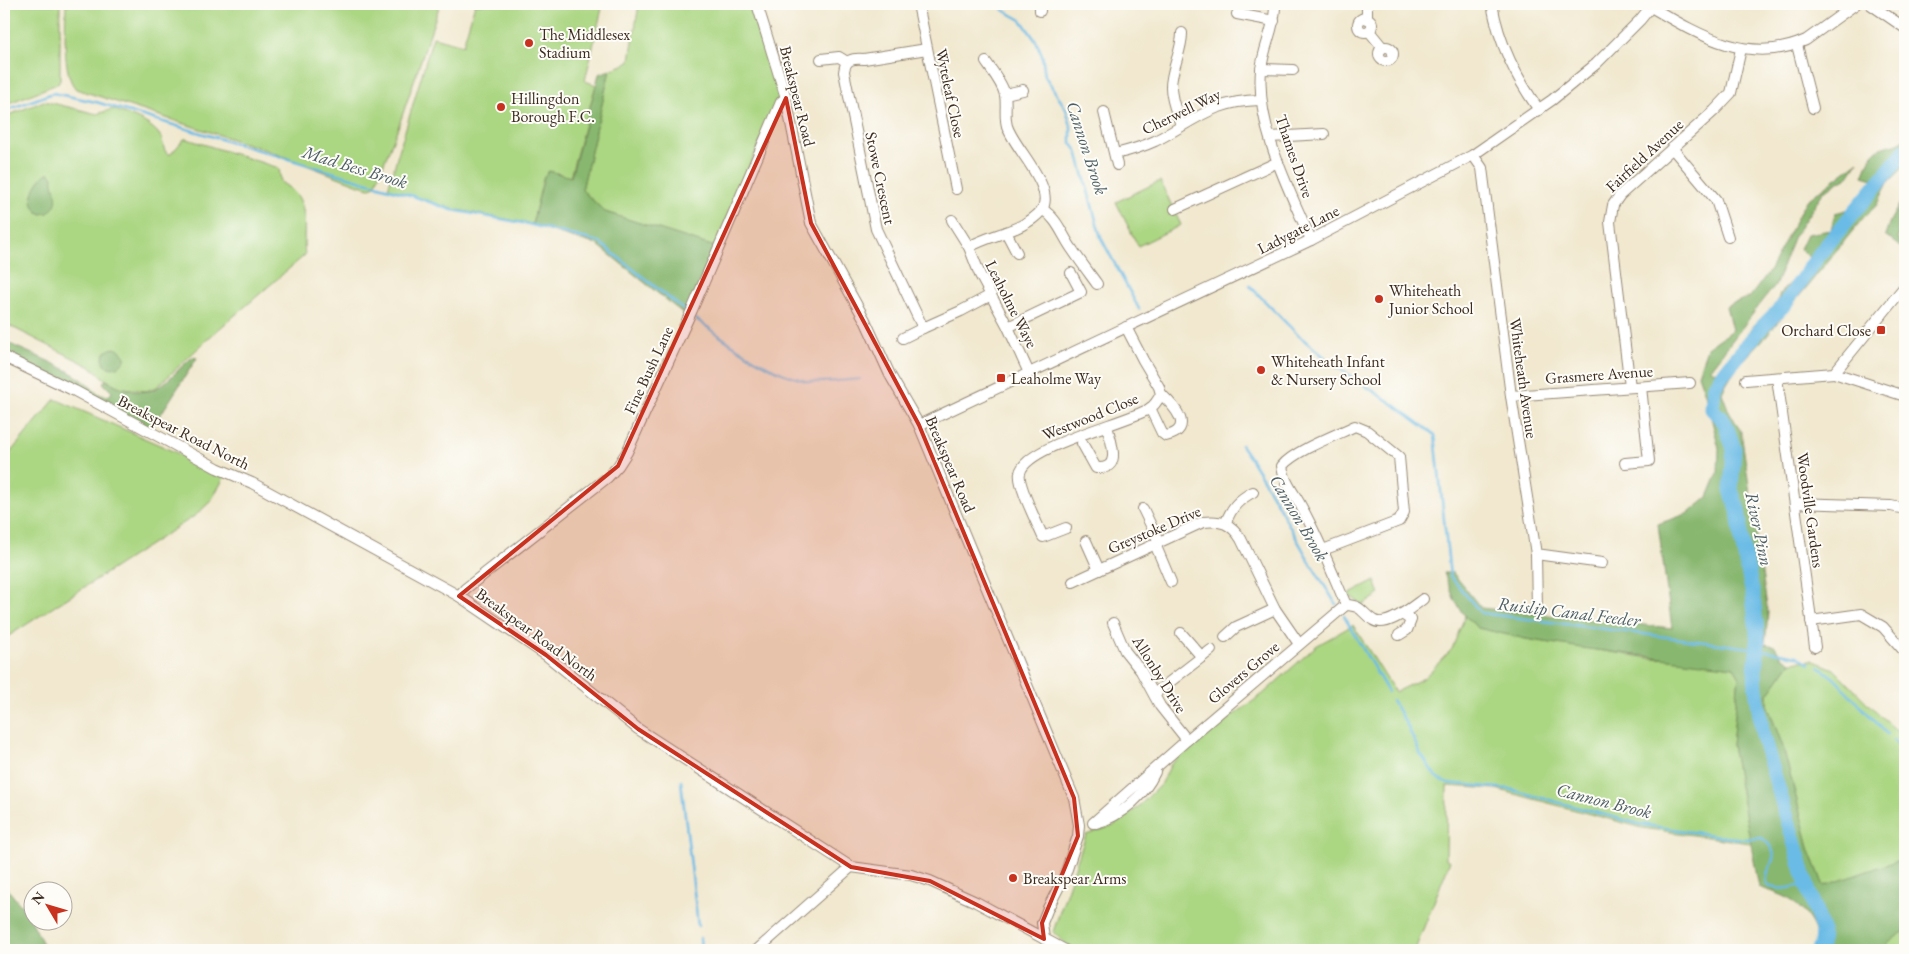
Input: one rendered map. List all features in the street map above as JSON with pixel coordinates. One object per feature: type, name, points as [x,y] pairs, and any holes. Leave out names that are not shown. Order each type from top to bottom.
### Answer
[{"type":"street","name":"Breakspear Road","points":[[757,4],[786,98],[811,223],[865,320],[890,374],[919,424],[1071,790],[1079,825],[1076,847],[1042,924],[1044,939]]},
{"type":"street","name":"Wyteleaf Close","points":[[918,4],[956,188]]},
{"type":"street","points":[[1367,4],[1367,19],[1360,20],[1358,26],[1363,32],[1369,31],[1382,48]]},
{"type":"street","points":[[1492,4],[1505,51],[1514,72],[1539,110]]},
{"type":"street","points":[[1652,5],[1697,33],[1742,49],[1766,51],[1797,44],[1835,21],[1856,4]]},
{"type":"street","points":[[1870,4],[1905,28]]},
{"type":"street","name":"Ladygate Lane","points":[[919,424],[1311,240],[1473,155],[1539,110],[1596,64],[1640,20],[1652,5]]},
{"type":"street","name":"Thames Drive","points":[[1275,8],[1274,21],[1261,69],[1260,100],[1278,162],[1311,240]]},
{"type":"street","points":[[1236,14],[1274,21]]},
{"type":"street","points":[[1181,125],[1172,99],[1171,87],[1182,43],[1182,33]]},
{"type":"street","points":[[1797,44],[1813,108]]},
{"type":"street","points":[[821,59],[839,57],[847,62],[854,58],[864,59],[927,49]]},
{"type":"street","name":"Fairfield Avenue","points":[[1630,387],[1610,216],[1613,205],[1620,195],[1714,111],[1731,93],[1742,49]]},
{"type":"street","name":"Stowe Crescent","points":[[847,62],[844,72],[876,229],[922,328]]},
{"type":"street","points":[[986,62],[1005,94],[1004,111],[1007,126],[1013,140],[1042,184],[1045,200],[1042,209],[1055,219],[1071,248],[1097,284]]},
{"type":"street","points":[[1261,69],[1293,70]]},
{"type":"street","points":[[1005,94],[1023,90]]},
{"type":"street","name":"Fine Bush Lane","points":[[459,596],[465,589],[608,477],[618,466],[627,452],[692,310],[781,102],[786,98]]},
{"type":"street","name":"Cherwell Way","points":[[1114,154],[1155,141],[1181,125],[1221,106],[1234,102],[1260,100]]},
{"type":"street","points":[[1104,112],[1117,165]]},
{"type":"street","points":[[1270,137],[1324,134]]},
{"type":"street","points":[[1672,148],[1716,200],[1728,237]]},
{"type":"street","name":"Whiteheath Avenue","points":[[1473,155],[1482,168],[1511,396],[1536,554],[1537,609]]},
{"type":"street","points":[[1175,209],[1278,162]]},
{"type":"street","name":"Leaholme Waye","points":[[970,247],[1031,220],[1042,209]]},
{"type":"street","name":"Leaholme Waye","points":[[952,220],[970,247],[973,260],[1008,327],[1029,373]]},
{"type":"street","name":"Leaholme Waye","points":[[1006,232],[1017,252]]},
{"type":"street","points":[[1008,327],[1081,292],[1071,273]]},
{"type":"street","points":[[1834,373],[1905,286]]},
{"type":"street","points":[[904,338],[991,295]]},
{"type":"street","name":"Westwood Close","points":[[1066,528],[1043,537],[1021,484],[1020,473],[1024,465],[1032,458],[1060,442],[1107,426],[1150,408],[1161,394],[1160,387],[1126,327]]},
{"type":"street","name":"Breakspear Road North","points":[[4,357],[75,392],[216,468],[261,487],[459,596],[546,655],[638,729],[851,867],[911,875],[930,881],[976,902],[1064,950]]},
{"type":"street","points":[[1746,380],[1834,373],[1905,396]]},
{"type":"street","name":"Woodville Gardens","points":[[1777,378],[1815,647]]},
{"type":"street","name":"Grasmere Avenue","points":[[1511,396],[1690,383]]},
{"type":"street","points":[[1625,463],[1649,461],[1641,386]]},
{"type":"street","points":[[1150,408],[1162,433],[1166,436],[1174,434],[1180,428],[1181,421],[1177,410],[1161,394]]},
{"type":"street","points":[[1082,443],[1096,468],[1102,469],[1110,465],[1114,459],[1107,426]]},
{"type":"street","points":[[1323,550],[1399,522],[1404,512],[1399,457],[1367,431],[1356,426],[1286,460],[1282,466],[1283,476],[1302,507],[1323,550],[1346,605],[1357,606],[1374,621],[1386,622],[1402,614],[1423,599]]},
{"type":"street","points":[[1226,522],[1232,508],[1240,499],[1252,492]]},
{"type":"street","points":[[1795,502],[1891,506],[1905,509]]},
{"type":"street","points":[[1143,509],[1171,582]]},
{"type":"street","name":"Greystoke Drive","points":[[1073,582],[1203,522],[1216,520],[1226,522],[1241,539],[1275,608],[1299,644]]},
{"type":"street","points":[[1086,541],[1099,570]]},
{"type":"street","points":[[1536,554],[1602,563]]},
{"type":"street","name":"Glovers Grove","points":[[1079,825],[1110,819],[1130,804],[1144,791],[1160,763],[1346,605]]},
{"type":"street","points":[[1225,636],[1236,627],[1275,608]]},
{"type":"street","points":[[1398,636],[1407,630],[1412,620],[1402,614]]},
{"type":"street","points":[[1811,621],[1861,614],[1884,627],[1905,652]]},
{"type":"street","name":"Allonby Drive","points":[[1113,623],[1125,651],[1141,671],[1160,706],[1186,740]]},
{"type":"street","points":[[1181,633],[1202,657]]},
{"type":"street","points":[[1154,694],[1211,650]]},
{"type":"street","points":[[757,950],[851,867]]},
{"type":"highlighted area","points":[[786,98],[811,223],[919,425],[1074,798],[1078,836],[1042,923],[1044,939],[930,881],[851,867],[638,729],[546,655],[459,596],[618,466]]},
{"type":"green space","points":[[7,4],[60,4],[60,81],[57,84],[4,105],[4,9]]},
{"type":"green space","points":[[66,4],[440,4],[399,125],[375,186],[370,188],[269,151],[76,89],[71,82],[66,61]]},
{"type":"green space","points":[[475,4],[603,4],[585,81],[596,85],[570,177],[549,171],[544,176],[532,224],[453,209],[388,188],[433,37],[463,45]]},
{"type":"green space","points":[[639,4],[752,4],[781,93],[715,247],[605,212],[582,190],[610,70],[628,63],[630,60]]},
{"type":"green space","points":[[610,70],[582,190],[605,212],[715,247],[685,315],[598,245],[532,225],[544,176],[549,171],[571,177],[599,74]]},
{"type":"green space","points":[[44,101],[97,114],[113,109],[132,117],[146,123],[157,132],[168,154],[171,154],[184,139],[187,139],[279,168],[281,182],[297,195],[301,202],[304,216],[305,255],[212,335],[157,387],[146,391],[119,387],[105,379],[91,367],[4,323],[4,117]]},
{"type":"green space","points":[[1905,138],[1905,166],[1888,183],[1876,206],[1864,217],[1766,336],[1736,369],[1722,393],[1728,409],[1741,432],[1768,613],[1765,644],[1775,646],[1781,656],[1791,662],[1768,694],[1768,707],[1783,747],[1810,851],[1824,886],[1905,858],[1905,931],[1887,943],[1889,950],[1813,950],[1816,943],[1815,930],[1802,910],[1788,899],[1759,887],[1732,745],[1739,675],[1734,667],[1588,649],[1526,639],[1478,628],[1465,616],[1455,601],[1444,573],[1453,573],[1481,608],[1672,628],[1658,524],[1689,513],[1708,497],[1718,473],[1719,448],[1698,374],[1707,348],[1732,330],[1726,306],[1750,297],[1770,270],[1805,202],[1859,161],[1849,176],[1824,191],[1793,238],[1776,284],[1710,369],[1717,372],[1756,323],[1777,303],[1780,293],[1797,277],[1811,259],[1800,249],[1807,234],[1831,230],[1835,213],[1850,209],[1873,179],[1863,176],[1873,154],[1882,147],[1899,142]]},
{"type":"green space","points":[[47,173],[50,173],[53,177],[57,199],[56,204],[48,213],[41,214],[33,205],[32,199],[35,188]]},
{"type":"green space","points":[[1160,181],[1181,225],[1138,246],[1116,202]]},
{"type":"green space","points":[[1903,198],[1905,198],[1905,227],[1897,239],[1905,245],[1905,251],[1885,235],[1890,221]]},
{"type":"green space","points":[[4,341],[65,369],[105,396],[109,396],[112,392],[103,383],[105,380],[130,390],[151,391],[165,382],[193,357],[197,358],[150,431],[4,353]]},
{"type":"green space","points":[[114,348],[120,350],[125,360],[113,368],[104,365],[103,356],[108,350]]},
{"type":"green space","points":[[55,399],[225,476],[211,501],[196,515],[4,639],[4,460]]},
{"type":"green space","points":[[1375,581],[1380,594],[1363,605],[1348,595]]},
{"type":"green space","points":[[1465,616],[1478,628],[1526,639],[1649,658],[1679,659],[1734,667],[1739,675],[1732,745],[1751,843],[1643,828],[1496,789],[1447,786],[1446,859],[1450,861],[1415,950],[1072,950],[1053,932],[1086,835],[1113,826],[1136,809],[1162,783],[1171,764],[1192,745],[1263,694],[1316,646],[1353,625],[1395,692],[1424,678],[1452,649]]},
{"type":"green space","points":[[1812,660],[1834,669],[1878,714],[1905,738],[1905,950],[1826,950],[1824,886],[1810,851],[1783,747],[1768,707],[1768,694],[1791,662]]},
{"type":"green space","points":[[4,885],[22,907],[22,932],[37,932],[46,950],[4,950]]},
{"type":"waterway","name":"Cannon Brook","points":[[1001,4],[1003,10],[1021,20],[1036,41],[1042,55],[1045,76],[1066,109],[1071,126],[1071,143],[1077,151],[1101,238],[1139,309]]},
{"type":"waterway","name":"Mad Bess Brook","points":[[4,111],[53,93],[96,102],[413,196],[452,210],[528,224],[599,242],[684,310]]},
{"type":"waterway","name":"River Pinn","points":[[1818,950],[1821,946],[1822,929],[1809,892],[1763,737],[1756,688],[1755,671],[1758,643],[1753,595],[1742,542],[1738,510],[1731,490],[1734,449],[1725,423],[1712,409],[1714,387],[1762,327],[1783,306],[1821,252],[1905,151]]},
{"type":"waterway","name":"Ruislip Canal Feeder","points":[[1250,286],[1298,335],[1334,365],[1393,404],[1435,435],[1450,576],[1481,613],[1751,648],[1797,656],[1810,663]]},
{"type":"waterway","name":"Mad Bess Brook","points":[[696,319],[748,355],[791,376],[806,381],[818,382],[860,379]]},
{"type":"waterway","name":"Cannon Brook","points":[[1241,445],[1266,483],[1336,604]]},
{"type":"waterway","name":"Cannon Brook","points":[[1344,616],[1388,692]]},
{"type":"waterway","name":"Ruislip Canal Feeder","points":[[1819,667],[1834,678],[1887,734]]},
{"type":"waterway","name":"Cannon Brook","points":[[1392,700],[1407,725],[1420,753],[1436,777],[1448,783],[1509,789],[1639,824],[1725,837],[1762,838],[1769,845],[1774,856],[1768,872],[1767,885],[1782,889],[1807,884]]},
{"type":"waterway","name":"Ruislip Canal Feeder","points":[[1893,740],[1905,752]]},
{"type":"waterway","points":[[681,781],[698,926]]},
{"type":"waterway","points":[[700,938],[701,950]]},
{"type":"place","name":"The Middlesex Stadium","points":[[529,43]]},
{"type":"place","name":"Hillingdon Borough F.C.","points":[[501,107]]},
{"type":"place","name":"Whiteheath Junior School","points":[[1379,299]]},
{"type":"place","name":"Orchard Close","points":[[1881,330]]},
{"type":"place","name":"Whiteheath Infant & Nursery School","points":[[1261,370]]},
{"type":"place","name":"Leaholme Way","points":[[1001,378]]},
{"type":"place","name":"Breakspear Arms","points":[[1013,878]]}]
